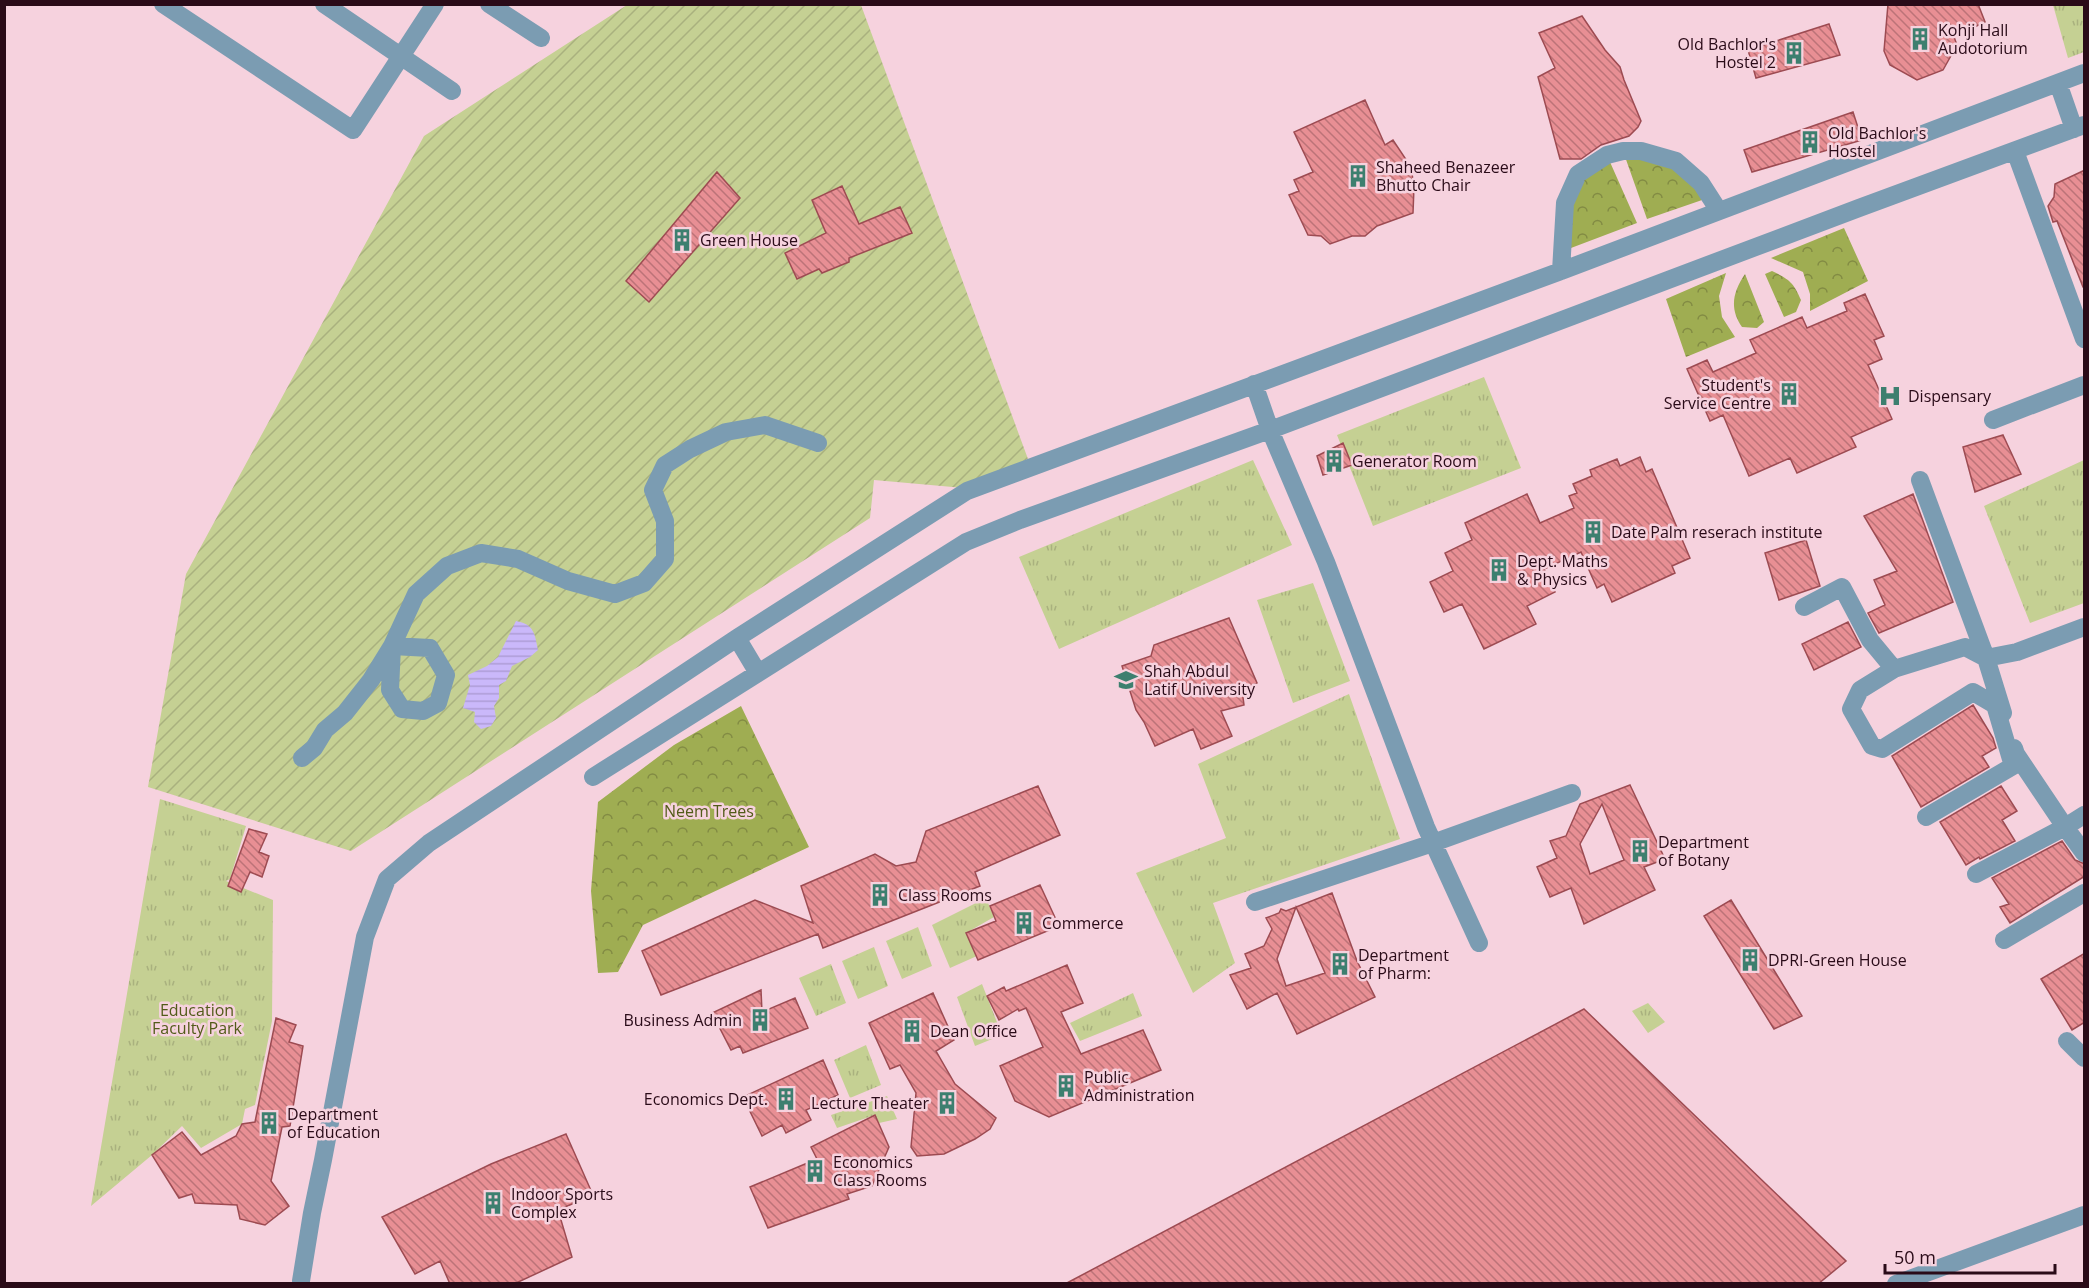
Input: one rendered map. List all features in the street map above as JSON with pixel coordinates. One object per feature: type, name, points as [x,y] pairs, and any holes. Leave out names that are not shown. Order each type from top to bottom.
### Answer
[{"type":"street","points":[[163,4],[353,130],[435,4]]},
{"type":"street","points":[[324,4],[452,91]]},
{"type":"street","points":[[489,4],[541,38]]},
{"type":"street","points":[[301,1281],[364,937],[387,879],[429,843],[737,638],[967,491],[1719,212],[2085,73]]},
{"type":"street","points":[[593,777],[966,542],[1090,494],[1270,430],[1859,207],[2079,127],[2058,83]]},
{"type":"street","points":[[1561,271],[1565,203],[1578,174],[1607,155],[1623,151],[1641,151],[1676,161],[1701,183],[1719,212]]},
{"type":"street","points":[[2015,151],[2085,339]]},
{"type":"street","points":[[1254,384],[1270,430],[1326,562],[1433,843],[1479,943]]},
{"type":"street","points":[[1993,420],[2085,385]]},
{"type":"street","points":[[303,758],[314,748],[325,730],[345,713],[371,680],[392,646],[416,594],[447,566],[481,554],[518,559],[568,581],[615,594],[644,583],[665,559],[665,521],[653,490],[665,465],[690,449],[726,432],[765,425],[818,443]]},
{"type":"street","points":[[1920,480],[1986,658],[2016,754],[2085,853]]},
{"type":"street","points":[[1804,607],[1842,587],[1870,640],[1894,669]]},
{"type":"street","points":[[1926,817],[2013,766],[1995,705],[1973,692],[1882,749],[1872,746],[1851,709],[1860,690],[1894,669],[1965,647],[1986,658],[2017,652],[2085,627]]},
{"type":"street","points":[[737,638],[758,673]]},
{"type":"street","points":[[1254,902],[1433,843],[1572,793]]},
{"type":"street","points":[[1976,874],[2085,815]]},
{"type":"street","points":[[2004,940],[2085,893]]},
{"type":"street","points":[[2067,1041],[2085,1058]]},
{"type":"street","points":[[1896,1284],[2085,1215]]},
{"type":"green space","points":[[627,5],[861,5],[1028,459],[964,488],[874,480],[870,518],[351,851],[148,787],[186,574],[424,136]]},
{"type":"green space","points":[[2053,5],[2084,5],[2084,52],[2068,58]]},
{"type":"green space","points":[[1623,151],[1676,161],[1705,199],[1647,219]]},
{"type":"green space","points":[[1610,162],[1637,223],[1571,248],[1562,239],[1578,174]]},
{"type":"green space","points":[[1844,228],[1868,281],[1810,311],[1810,294],[1803,272],[1771,258]]},
{"type":"green space","points":[[1772,271],[1790,282],[1801,300],[1796,312],[1784,317],[1765,274]]},
{"type":"green space","points":[[1726,273],[1719,296],[1722,317],[1735,337],[1686,357],[1666,299]]},
{"type":"green space","points":[[1745,274],[1764,322],[1757,328],[1742,327],[1735,313],[1735,294]]},
{"type":"green space","points":[[1484,377],[1521,468],[1373,526],[1337,435]]},
{"type":"green space","points":[[1253,460],[1292,545],[1059,649],[1019,557]]},
{"type":"green space","points":[[2084,460],[2084,603],[2030,623],[1984,506]]},
{"type":"green space","points":[[1313,583],[1350,681],[1293,703],[1257,600]]},
{"type":"green space","points":[[1349,694],[1400,839],[1213,903],[1235,963],[1193,993],[1136,873],[1226,838],[1198,764]]},
{"type":"green space","name":"Neem Trees","points":[[741,706],[809,847],[643,925],[618,972],[598,973],[591,891],[598,802],[674,745]]},
{"type":"green space","name":"Education Faculty Park","points":[[160,799],[246,826],[230,879],[226,881],[273,900],[272,1021],[255,1105],[245,1109],[242,1124],[201,1148],[182,1126],[152,1155],[91,1206]]},
{"type":"green space","points":[[986,898],[994,917],[966,933],[977,956],[950,968],[932,925]]},
{"type":"green space","points":[[918,927],[932,966],[902,979],[886,941]]},
{"type":"green space","points":[[874,947],[888,986],[858,999],[842,961]]},
{"type":"green space","points":[[831,964],[846,1003],[816,1016],[799,978]]},
{"type":"green space","points":[[982,984],[1002,1035],[975,1046],[957,997]]},
{"type":"green space","points":[[1133,993],[1142,1016],[1080,1041],[1070,1023]]},
{"type":"green space","points":[[1648,1003],[1665,1022],[1648,1033],[1632,1011]]},
{"type":"green space","points":[[866,1045],[881,1085],[850,1098],[834,1060]]},
{"type":"green space","points":[[887,1096],[897,1119],[879,1123],[875,1115],[837,1128],[831,1115]]},
{"type":"shaded area","points":[[516,621],[530,627],[538,650],[512,666],[506,681],[499,685],[499,698],[494,706],[496,718],[491,726],[481,729],[474,722],[475,712],[463,708],[470,685],[468,675],[487,666],[498,657]]},
{"type":"building","name":"Kohji Hall Audotorium","points":[[1888,4],[1978,4],[1985,22],[1954,37],[1957,45],[1943,70],[1917,80],[1890,65],[1884,51]]},
{"type":"building","points":[[1582,16],[1605,50],[1620,67],[1641,121],[1629,136],[1601,145],[1581,159],[1560,159],[1538,77],[1555,68],[1539,33]]},
{"type":"building","name":"Old Bachlor's Hostel 2","points":[[1829,24],[1840,55],[1756,78],[1748,50]]},
{"type":"building","name":"Shaheed Benazeer Bhutto Chair","points":[[1365,100],[1385,145],[1393,140],[1411,167],[1414,187],[1413,213],[1377,226],[1365,236],[1352,236],[1330,244],[1321,236],[1308,235],[1289,195],[1299,191],[1294,180],[1313,172],[1294,132]]},
{"type":"building","name":"Old Bachlor's Hostel","points":[[1853,112],[1862,140],[1752,172],[1744,150]]},
{"type":"building","points":[[2085,170],[2085,287],[2083,287],[2057,221],[2053,222],[2048,206],[2054,197],[2055,184]]},
{"type":"building","name":"Green House","points":[[717,172],[740,198],[649,302],[626,281]]},
{"type":"building","points":[[842,186],[859,224],[900,207],[912,233],[849,258],[849,262],[822,273],[819,269],[797,279],[785,253],[826,233],[812,200]]},
{"type":"building","name":"Student's Service Centre","points":[[1865,294],[1884,336],[1874,340],[1882,359],[1868,365],[1892,419],[1851,437],[1856,447],[1797,473],[1790,458],[1749,476],[1723,415],[1710,421],[1687,369],[1707,360],[1713,372],[1756,353],[1750,340],[1802,317],[1807,328],[1847,311],[1844,303]]},
{"type":"building","points":[[2003,435],[2021,474],[1975,492],[1963,447]]},
{"type":"building","name":"Generator Room","points":[[1343,443],[1352,465],[1323,475],[1317,456]]},
{"type":"building","points":[[1640,457],[1646,472],[1652,469],[1690,558],[1672,566],[1675,573],[1612,602],[1604,584],[1597,588],[1581,552],[1544,569],[1555,592],[1527,606],[1536,624],[1484,649],[1462,604],[1444,612],[1430,582],[1453,571],[1445,553],[1472,540],[1465,523],[1527,494],[1540,523],[1574,508],[1569,496],[1577,493],[1573,484],[1592,476],[1590,470],[1617,459],[1620,466]]},
{"type":"building","points":[[1913,494],[1953,602],[1879,633],[1868,613],[1885,605],[1874,580],[1897,571],[1864,516]]},
{"type":"building","points":[[1806,540],[1820,586],[1779,600],[1765,553]]},
{"type":"building","points":[[1229,618],[1257,683],[1242,690],[1244,705],[1221,711],[1232,736],[1201,749],[1193,729],[1155,746],[1136,710],[1122,666],[1151,656],[1154,645]]},
{"type":"building","points":[[1848,622],[1861,647],[1814,670],[1802,644]]},
{"type":"building","points":[[1973,705],[1993,738],[1996,748],[1982,756],[1989,767],[1921,807],[1892,756]]},
{"type":"building","name":"Department of Botany","points":[[1630,785],[1665,859],[1644,867],[1655,890],[1584,924],[1571,888],[1550,897],[1537,867],[1557,858],[1550,841],[1566,836],[1580,804]],"holes":[[[1602,804],[1624,860],[1590,874],[1580,844]]]},
{"type":"building","name":"Class Rooms","points":[[1038,786],[1060,835],[975,872],[980,886],[823,948],[818,934],[661,995],[642,951],[755,900],[813,923],[801,886],[875,854],[896,866],[916,862],[926,831]]},
{"type":"building","points":[[2001,786],[2017,811],[2002,820],[2015,841],[1966,865],[1940,822]]},
{"type":"building","points":[[249,829],[267,834],[259,852],[269,856],[262,877],[250,872],[241,892],[228,886]]},
{"type":"building","points":[[2062,841],[2075,860],[2085,864],[2085,876],[2010,923],[2000,907],[2009,904],[1992,878]]},
{"type":"building","name":"Commerce","points":[[1040,885],[1059,926],[978,960],[966,933],[996,921],[990,906]]},
{"type":"building","name":"Department of Pharm:","points":[[1332,893],[1357,961],[1375,997],[1297,1034],[1277,993],[1247,1009],[1230,975],[1251,968],[1245,954],[1264,946],[1272,929],[1266,918],[1279,913],[1281,909],[1286,911],[1296,907]],"holes":[[[1296,907],[1325,973],[1286,986],[1277,959]]]},
{"type":"building","name":"DPRI-Green House","points":[[1731,900],[1802,1016],[1774,1029],[1704,916]]},
{"type":"building","points":[[2085,953],[2085,1022],[2072,1030],[2041,979]]},
{"type":"building","name":"Public Administration","points":[[1067,965],[1083,1003],[1061,1012],[1081,1054],[1143,1030],[1161,1070],[1049,1117],[1015,1101],[1000,1066],[1043,1047],[1026,1008],[1019,1011],[1018,1009],[999,1020],[987,996],[1004,987],[1006,991]]},
{"type":"building","name":"Business Admin","points":[[761,990],[762,1012],[795,998],[808,1028],[743,1053],[740,1046],[731,1050],[712,1013]]},
{"type":"building","points":[[933,993],[954,1040],[936,1051],[955,1084],[996,1118],[990,1129],[944,1154],[917,1156],[911,1147],[916,1093],[900,1065],[890,1069],[869,1023]]},
{"type":"building","points":[[1584,1009],[1846,1261],[1818,1284],[1065,1284]]},
{"type":"building","name":"Department of Education","points":[[276,1018],[296,1025],[289,1042],[303,1046],[290,1126],[282,1127],[271,1181],[289,1206],[265,1225],[240,1219],[237,1205],[195,1203],[192,1194],[179,1198],[152,1155],[182,1132],[201,1155],[236,1136],[242,1124],[255,1122]]},
{"type":"building","name":"Economics Dept.","points":[[823,1060],[838,1095],[806,1110],[811,1120],[786,1133],[782,1125],[762,1136],[743,1097]]},
{"type":"building","name":"Economics Class Rooms","points":[[875,1115],[889,1147],[872,1186],[847,1194],[849,1199],[768,1228],[750,1187],[817,1159],[811,1147]]},
{"type":"building","name":"Indoor Sports Complex","points":[[566,1134],[593,1195],[558,1210],[572,1257],[514,1284],[450,1284],[440,1261],[415,1274],[382,1217],[491,1164]]},
{"type":"place","name":"Kohji Hall Audotorium","points":[[1920,39]]},
{"type":"place","name":"Old Bachlor's Hostel 2","points":[[1794,53]]},
{"type":"place","name":"Old Bachlor's Hostel","points":[[1810,142]]},
{"type":"place","name":"Shaheed Benazeer Bhutto Chair","points":[[1358,176]]},
{"type":"place","name":"Green House","points":[[682,240]]},
{"type":"place","name":"Student's Service Centre","points":[[1789,394]]},
{"type":"place","name":"Dispensary","points":[[1890,396]]},
{"type":"place","name":"Generator Room","points":[[1334,461]]},
{"type":"place","name":"Date Palm reserach institute","points":[[1593,532]]},
{"type":"place","name":"Dept. Maths & Physics","points":[[1499,570]]},
{"type":"place","name":"Shah Abdul Latif University","points":[[1126,680]]},
{"type":"place","name":"Department of Botany","points":[[1640,851]]},
{"type":"place","name":"Class Rooms","points":[[880,895]]},
{"type":"place","name":"Commerce","points":[[1024,923]]},
{"type":"place","name":"DPRI-Green House","points":[[1750,960]]},
{"type":"place","name":"Department of Pharm:","points":[[1340,964]]},
{"type":"place","name":"Business Admin","points":[[760,1020]]},
{"type":"place","name":"Dean Office","points":[[912,1031]]},
{"type":"place","name":"Public Administration","points":[[1066,1086]]},
{"type":"place","name":"Economics Dept.","points":[[786,1099]]},
{"type":"place","name":"Lecture Theater","points":[[947,1103]]},
{"type":"place","name":"Department of Education","points":[[269,1123]]},
{"type":"place","name":"Economics Class Rooms","points":[[815,1171]]},
{"type":"place","name":"Indoor Sports Complex","points":[[493,1203]]}]
